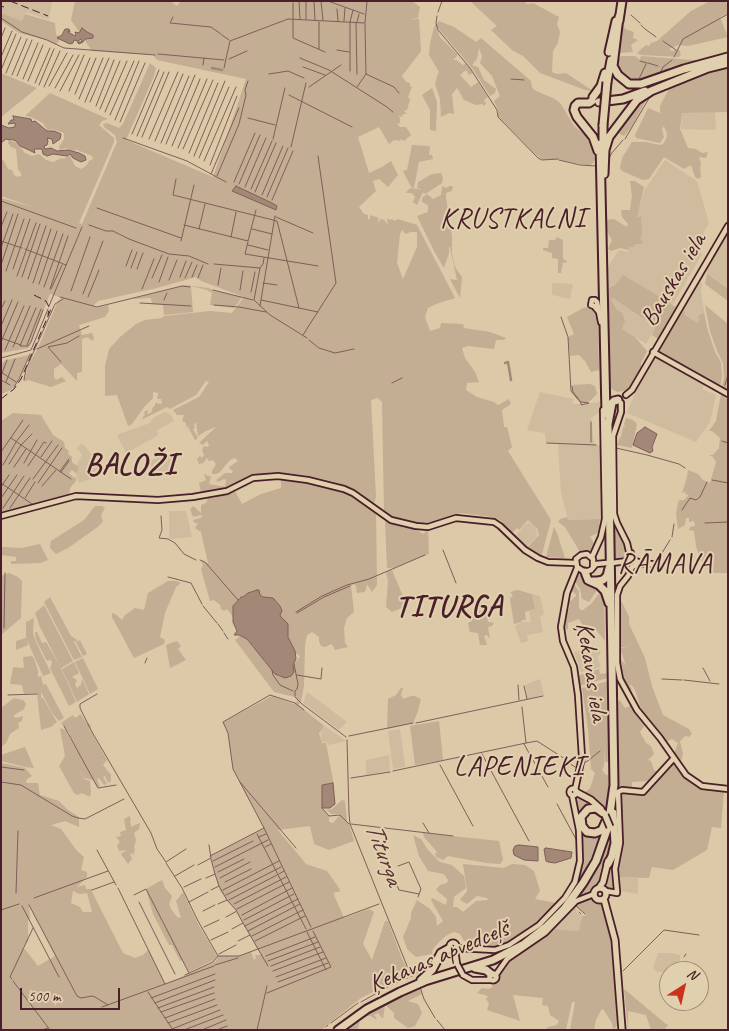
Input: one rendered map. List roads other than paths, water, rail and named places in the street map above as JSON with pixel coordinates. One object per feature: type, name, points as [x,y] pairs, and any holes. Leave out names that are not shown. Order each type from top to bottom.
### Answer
[{"type":"highway","points":[[621,1],[613,62],[616,73],[624,81],[633,85],[641,84],[705,66],[728,63]]},
{"type":"highway","points":[[603,178],[603,125],[607,82],[621,1]]},
{"type":"highway","points":[[596,100],[594,93],[601,86],[605,74],[619,17]]},
{"type":"highway","points":[[600,168],[598,148],[574,110],[578,103],[589,103],[596,100],[631,95],[728,58]]},
{"type":"highway","points":[[602,190],[605,150],[609,137],[637,100],[651,91],[705,66]]},
{"type":"highway","points":[[600,144],[604,255]]},
{"type":"highway","name":"Ķekavas apvedceļš","points":[[338,1030],[360,1014],[393,995],[425,981],[493,960],[524,944],[547,926],[564,909],[596,861],[605,836],[613,803],[614,785],[609,419],[605,383],[606,271],[604,255]]},
{"type":"highway","name":"Ķekavas apvedceļš","points":[[333,1030],[351,1016],[402,987],[492,958],[522,942],[541,928],[562,907],[585,876],[597,851],[611,793],[612,769],[604,255]]},
{"type":"highway","points":[[596,304],[602,295],[604,284]]},
{"type":"highway","points":[[605,383],[611,395],[620,401]]},
{"type":"highway","points":[[609,419],[612,403],[614,400],[620,401]]},
{"type":"highway","points":[[585,566],[590,579],[600,581],[605,578],[609,564]]},
{"type":"highway","points":[[585,566],[588,580],[599,585],[605,591],[610,605]]},
{"type":"highway","points":[[608,864],[615,842],[613,803]]},
{"type":"highway","points":[[421,980],[432,970],[441,953],[454,948]]},
{"type":"highway","points":[[472,968],[483,969],[492,976]]},
{"type":"main road","name":"Bauskas iela","points":[[626,395],[632,390],[728,226]]},
{"type":"main road","points":[[585,566],[601,537],[605,519],[605,383],[602,360],[602,325],[596,304]]},
{"type":"main road","points":[[653,352],[728,394]]},
{"type":"main road","points":[[620,401],[628,399],[626,395],[621,394],[613,440],[614,514],[620,529],[628,541],[631,562],[629,574],[616,595],[618,672],[621,682],[634,705],[686,775],[698,785],[709,788],[728,789]]},
{"type":"main road","points":[[1,516],[73,496],[158,500],[193,497],[227,491],[253,478],[274,475],[303,479],[344,489],[387,518],[402,523],[425,527],[456,518],[494,522],[525,550],[548,562],[585,566],[618,562],[663,564]]},
{"type":"main road","name":"Ķekavas iela","points":[[454,948],[495,950],[509,945],[539,925],[565,898],[575,882],[580,861],[580,840],[575,804],[582,757],[574,667],[563,641],[561,629],[567,593],[585,566]]},
{"type":"main road","points":[[454,948],[457,964],[463,974],[472,980],[482,980],[492,976],[509,958],[545,933],[576,901],[592,895],[617,893],[614,869],[620,844],[618,793],[622,790],[645,791],[674,758]]},
{"type":"main road","points":[[576,792],[594,802],[606,820],[612,845],[603,882],[616,946],[622,1030]]},
{"type":"main road","points":[[592,895],[595,890],[605,894]]},
{"type":"waterway","points":[[299,1],[300,19]]},
{"type":"waterway","points":[[306,1],[306,19]]},
{"type":"waterway","points":[[314,1],[315,20]]},
{"type":"waterway","points":[[321,1],[323,20]]},
{"type":"waterway","points":[[328,1],[364,14]]},
{"type":"waterway","points":[[288,19],[365,23],[367,1]]},
{"type":"waterway","points":[[438,12],[442,1]]},
{"type":"waterway","points":[[293,3],[293,38],[325,52]]},
{"type":"waterway","points":[[344,21],[345,8]]},
{"type":"waterway","points":[[337,9],[338,21]]},
{"type":"waterway","points":[[350,71],[350,22],[353,10]]},
{"type":"waterway","points":[[357,22],[359,14]]},
{"type":"waterway","points":[[674,57],[683,39],[728,14]]},
{"type":"waterway","points":[[631,15],[640,23]]},
{"type":"waterway","points":[[437,16],[438,30],[470,68],[497,110],[498,117],[538,158],[542,160],[558,159]]},
{"type":"waterway","points":[[173,17],[170,23],[211,27],[221,34]]},
{"type":"waterway","points":[[1,18],[22,32],[64,48],[155,55]]},
{"type":"waterway","points":[[224,68],[230,41],[288,19]]},
{"type":"waterway","points":[[319,22],[319,49]]},
{"type":"waterway","points":[[356,23],[357,74]]},
{"type":"waterway","points":[[357,87],[366,74],[365,24]]},
{"type":"waterway","points":[[641,25],[656,37]]},
{"type":"waterway","points":[[1,38],[5,28]]},
{"type":"waterway","points":[[1,57],[12,31]]},
{"type":"waterway","points":[[1,70],[16,34]]},
{"type":"waterway","points":[[222,35],[229,40]]},
{"type":"waterway","points":[[6,73],[21,37]]},
{"type":"waterway","points":[[12,75],[27,39]]},
{"type":"waterway","points":[[17,76],[32,40]]},
{"type":"waterway","points":[[663,41],[676,50]]},
{"type":"waterway","points":[[23,79],[38,43]]},
{"type":"waterway","points":[[28,81],[43,45]]},
{"type":"waterway","points":[[35,83],[50,48]]},
{"type":"waterway","points":[[39,85],[54,49]]},
{"type":"waterway","points":[[337,50],[349,52]]},
{"type":"waterway","points":[[44,87],[60,51]]},
{"type":"waterway","points":[[229,59],[247,51]]},
{"type":"waterway","points":[[49,86],[67,53]]},
{"type":"waterway","points":[[158,54],[224,60]]},
{"type":"waterway","points":[[55,88],[73,55]]},
{"type":"waterway","points":[[60,91],[79,55]]},
{"type":"waterway","points":[[69,91],[84,55]]},
{"type":"waterway","points":[[75,94],[90,58]]},
{"type":"waterway","points":[[79,99],[96,58]]},
{"type":"waterway","points":[[85,102],[103,58]]},
{"type":"waterway","points":[[90,102],[109,58]]},
{"type":"waterway","points":[[203,65],[204,58]]},
{"type":"waterway","points":[[300,58],[329,70],[393,112]]},
{"type":"waterway","points":[[96,106],[114,60]]},
{"type":"waterway","points":[[660,74],[663,67],[672,60]]},
{"type":"waterway","points":[[100,109],[120,61]]},
{"type":"waterway","points":[[105,112],[127,61]]},
{"type":"waterway","points":[[110,115],[134,61]]},
{"type":"waterway","points":[[115,120],[139,61]]},
{"type":"waterway","points":[[640,61],[647,63]]},
{"type":"waterway","points":[[120,122],[145,63]]},
{"type":"waterway","points":[[648,63],[658,66]]},
{"type":"waterway","points":[[639,79],[646,64]]},
{"type":"waterway","points":[[309,87],[341,65]]},
{"type":"waterway","points":[[303,67],[325,75]]},
{"type":"waterway","points":[[212,68],[222,70]]},
{"type":"waterway","points":[[132,134],[159,70]]},
{"type":"waterway","points":[[269,74],[288,71],[304,78]]},
{"type":"waterway","points":[[137,136],[164,72]]},
{"type":"waterway","points":[[142,137],[169,72]]},
{"type":"waterway","points":[[149,139],[178,72]]},
{"type":"waterway","points":[[155,141],[183,74]]},
{"type":"waterway","points":[[366,74],[394,87],[399,93]]},
{"type":"waterway","points":[[166,144],[195,75]]},
{"type":"waterway","points":[[161,143],[189,76]]},
{"type":"waterway","points":[[172,146],[200,79]]},
{"type":"waterway","points":[[178,148],[207,79]]},
{"type":"waterway","points":[[511,79],[524,80]]},
{"type":"waterway","points":[[183,149],[213,80]]},
{"type":"waterway","points":[[194,156],[225,81]]},
{"type":"waterway","points":[[217,176],[239,124],[248,81]]},
{"type":"waterway","points":[[189,153],[218,83]]},
{"type":"waterway","points":[[291,147],[306,83]]},
{"type":"waterway","points":[[199,158],[229,87]]},
{"type":"waterway","points":[[204,161],[236,87]]},
{"type":"waterway","points":[[273,139],[285,88]]},
{"type":"waterway","points":[[289,95],[352,127]]},
{"type":"waterway","points":[[625,139],[651,95]]},
{"type":"waterway","points":[[210,165],[237,96]]},
{"type":"waterway","points":[[211,174],[239,108]]},
{"type":"waterway","points":[[248,118],[275,125]]},
{"type":"waterway","points":[[234,182],[255,133]]},
{"type":"waterway","points":[[239,184],[260,135]]},
{"type":"waterway","points":[[123,138],[187,161],[226,182]]},
{"type":"waterway","points":[[245,187],[266,138]]},
{"type":"waterway","points":[[608,161],[611,154],[623,140]]},
{"type":"waterway","points":[[251,189],[272,141]]},
{"type":"waterway","points":[[255,192],[276,143]]},
{"type":"waterway","points":[[262,195],[283,146]]},
{"type":"waterway","points":[[267,197],[288,148]]},
{"type":"waterway","points":[[272,200],[293,151]]},
{"type":"waterway","points":[[303,335],[336,283],[318,156]]},
{"type":"waterway","points":[[559,160],[580,165],[596,166]]},
{"type":"waterway","points":[[176,179],[173,195],[277,221],[299,308]]},
{"type":"waterway","points":[[181,241],[194,185]]},
{"type":"waterway","points":[[1,201],[76,228]]},
{"type":"waterway","points":[[199,229],[205,204]]},
{"type":"waterway","points":[[97,208],[181,238]]},
{"type":"waterway","points":[[184,225],[248,241],[256,210]]},
{"type":"waterway","points":[[1,227],[7,212]]},
{"type":"waterway","points":[[231,237],[236,212]]},
{"type":"waterway","points":[[1,248],[13,214]]},
{"type":"waterway","points":[[1,265],[18,214]]},
{"type":"waterway","points":[[260,306],[275,216]]},
{"type":"waterway","points":[[276,217],[313,233]]},
{"type":"waterway","points":[[6,271],[24,219]]},
{"type":"waterway","points":[[13,269],[30,219]]},
{"type":"waterway","points":[[17,276],[36,223]]},
{"type":"waterway","points":[[22,277],[40,224]]},
{"type":"waterway","points":[[89,225],[106,231],[113,231],[169,254],[189,256],[208,264]]},
{"type":"waterway","points":[[28,279],[46,226]]},
{"type":"waterway","points":[[49,306],[82,227]]},
{"type":"waterway","points":[[33,283],[51,229]]},
{"type":"waterway","points":[[252,229],[272,234]]},
{"type":"waterway","points":[[39,284],[57,231]]},
{"type":"waterway","points":[[44,287],[63,234]]},
{"type":"waterway","points":[[50,289],[68,236]]},
{"type":"waterway","points":[[71,291],[90,237]]},
{"type":"waterway","points":[[1,241],[22,248]]},
{"type":"waterway","points":[[83,294],[103,241]]},
{"type":"waterway","points":[[248,242],[245,254],[318,266]]},
{"type":"waterway","points":[[248,245],[268,250]]},
{"type":"waterway","points":[[25,249],[66,265]]},
{"type":"waterway","points":[[126,266],[132,250]]},
{"type":"waterway","points":[[131,268],[137,252]]},
{"type":"waterway","points":[[137,269],[143,253]]},
{"type":"waterway","points":[[152,278],[162,255]]},
{"type":"waterway","points":[[159,282],[168,257]]},
{"type":"waterway","points":[[260,268],[264,258]]},
{"type":"waterway","points":[[142,289],[154,259]]},
{"type":"waterway","points":[[169,280],[177,260]]},
{"type":"waterway","points":[[180,277],[186,261]]},
{"type":"waterway","points":[[185,278],[192,262]]},
{"type":"waterway","points":[[214,264],[260,268],[254,300],[270,315],[307,338]]},
{"type":"waterway","points":[[51,289],[62,265]]},
{"type":"waterway","points":[[192,277],[197,265]]},
{"type":"waterway","points":[[198,278],[203,265]]},
{"type":"waterway","points":[[218,285],[221,268]]},
{"type":"waterway","points":[[88,297],[99,270]]},
{"type":"waterway","points":[[240,290],[243,271]]},
{"type":"waterway","points":[[251,292],[255,272]]},
{"type":"waterway","points":[[263,283],[277,285]]},
{"type":"waterway","points":[[60,297],[97,307],[182,286],[190,287]]},
{"type":"waterway","points":[[213,290],[253,300]]},
{"type":"waterway","points":[[164,300],[167,293]]},
{"type":"waterway","points":[[680,303],[684,297]]},
{"type":"waterway","points":[[24,380],[26,369],[55,304],[63,299]]},
{"type":"waterway","points":[[1,326],[12,300]]},
{"type":"waterway","points":[[261,300],[318,312]]},
{"type":"waterway","points":[[1,309],[5,301]]},
{"type":"waterway","points":[[1,342],[18,302]]},
{"type":"waterway","points":[[140,303],[191,306]]},
{"type":"waterway","points":[[214,305],[266,312]]},
{"type":"waterway","points":[[5,350],[24,306]]},
{"type":"waterway","points":[[13,347],[30,306]]},
{"type":"waterway","points":[[36,308],[20,346],[28,346],[31,342],[43,310]]},
{"type":"waterway","points":[[27,345],[41,309]]},
{"type":"waterway","points":[[1,358],[31,350],[48,309]]},
{"type":"waterway","points":[[561,317],[568,337],[571,391],[581,405],[589,403],[581,402],[573,392],[572,386]]},
{"type":"waterway","points":[[37,349],[89,326]]},
{"type":"waterway","points":[[61,362],[48,347],[67,343],[79,336]]},
{"type":"waterway","points":[[1,338],[21,345]]},
{"type":"waterway","points":[[309,340],[319,348],[335,353],[354,349]]},
{"type":"waterway","points":[[14,387],[30,354]]},
{"type":"waterway","points":[[6,382],[15,359]]},
{"type":"waterway","points":[[1,376],[7,360]]},
{"type":"waterway","points":[[505,363],[508,362],[511,380]]},
{"type":"waterway","points":[[1,372],[16,382]]},
{"type":"waterway","points":[[725,385],[728,375]]},
{"type":"waterway","points":[[392,383],[402,378]]},
{"type":"waterway","points":[[1,380],[10,385]]},
{"type":"waterway","points":[[1,452],[23,420]]},
{"type":"waterway","points":[[591,422],[591,442]]},
{"type":"waterway","points":[[3,465],[16,442],[29,425]]},
{"type":"waterway","points":[[9,464],[21,445],[32,434]]},
{"type":"waterway","points":[[11,438],[71,479]]},
{"type":"waterway","points":[[24,463],[37,440]]},
{"type":"waterway","points":[[41,457],[52,441]]},
{"type":"waterway","points":[[722,441],[728,443]]},
{"type":"waterway","points":[[28,466],[44,442],[46,443]]},
{"type":"waterway","points":[[547,443],[596,445]]},
{"type":"waterway","points":[[33,479],[58,445]]},
{"type":"waterway","points":[[38,483],[62,448]]},
{"type":"waterway","points":[[616,448],[679,464],[685,468]]},
{"type":"waterway","points":[[14,467],[26,449]]},
{"type":"waterway","points":[[60,471],[69,459]]},
{"type":"waterway","points":[[61,472],[69,461]]},
{"type":"waterway","points":[[42,486],[56,470]]},
{"type":"waterway","points":[[1,487],[9,475]]},
{"type":"waterway","points":[[1,498],[17,475]]},
{"type":"waterway","points":[[3,508],[24,476]]},
{"type":"waterway","points":[[10,508],[30,478]]},
{"type":"waterway","points":[[712,480],[728,483]]},
{"type":"waterway","points":[[25,498],[35,482]]},
{"type":"waterway","points":[[682,510],[690,498],[696,500],[700,497],[707,482]]},
{"type":"waterway","points":[[1,483],[32,504]]},
{"type":"waterway","points":[[161,516],[162,530],[159,538],[168,539],[175,543],[184,554],[196,560]]},
{"type":"waterway","points":[[705,523],[728,522]]},
{"type":"waterway","points":[[672,537],[674,524]]},
{"type":"waterway","points":[[660,562],[662,553],[670,540]]},
{"type":"waterway","points":[[443,550],[456,583]]},
{"type":"waterway","points":[[296,612],[322,596],[347,585],[369,579],[425,555]]},
{"type":"waterway","points":[[200,560],[205,562],[238,600]]},
{"type":"waterway","points":[[4,628],[5,573]]},
{"type":"waterway","points":[[168,577],[191,583],[202,604]]},
{"type":"waterway","points":[[297,613],[324,597],[350,586]]},
{"type":"waterway","points":[[203,606],[217,623]]},
{"type":"waterway","points":[[218,624],[223,631]]},
{"type":"waterway","points":[[224,633],[228,639]]},
{"type":"waterway","points":[[145,663],[147,658]]},
{"type":"waterway","points":[[294,664],[298,684],[295,696]]},
{"type":"waterway","points":[[297,675],[321,679],[322,668]]},
{"type":"waterway","points":[[703,668],[710,681]]},
{"type":"waterway","points":[[272,670],[280,685],[293,691]]},
{"type":"waterway","points":[[662,679],[682,680]]},
{"type":"waterway","points":[[684,680],[719,684]]},
{"type":"waterway","points":[[518,685],[519,700]]},
{"type":"waterway","points":[[524,686],[527,699]]},
{"type":"waterway","points":[[8,695],[37,694]]},
{"type":"waterway","points":[[97,694],[80,704],[80,708],[151,833],[157,849],[166,862],[186,849]]},
{"type":"waterway","points":[[210,856],[264,828],[233,769],[228,733],[223,722],[270,695],[295,703],[304,710]]},
{"type":"waterway","points":[[416,723],[543,696]]},
{"type":"waterway","name":"Titurga","points":[[295,697],[346,737]]},
{"type":"waterway","points":[[393,771],[526,743],[522,707]]},
{"type":"waterway","points":[[349,736],[413,723]]},
{"type":"waterway","points":[[64,726],[98,788],[116,785]]},
{"type":"waterway","name":"Titurga","points":[[347,740],[350,824],[407,966],[413,976]]},
{"type":"waterway","points":[[526,743],[537,741],[565,759]]},
{"type":"waterway","points":[[524,744],[548,787]]},
{"type":"waterway","points":[[590,759],[600,751]]},
{"type":"waterway","points":[[482,754],[529,841]]},
{"type":"waterway","points":[[583,764],[589,760]]},
{"type":"waterway","points":[[567,762],[577,768]]},
{"type":"waterway","points":[[440,765],[473,826]]},
{"type":"waterway","points":[[1,767],[24,770]]},
{"type":"waterway","points":[[351,778],[390,772]]},
{"type":"waterway","points":[[1,782],[21,785],[72,816],[85,819],[124,799]]},
{"type":"waterway","points":[[240,782],[296,848]]},
{"type":"waterway","points":[[557,804],[577,841]]},
{"type":"waterway","points":[[322,808],[329,816],[340,815],[349,824]]},
{"type":"waterway","points":[[423,823],[429,833]]},
{"type":"waterway","points":[[351,824],[453,836]]},
{"type":"waterway","points":[[264,828],[311,927]]},
{"type":"waterway","points":[[16,893],[18,831]]},
{"type":"waterway","points":[[257,834],[306,929]]},
{"type":"waterway","points":[[259,837],[266,834]]},
{"type":"waterway","points":[[215,867],[268,840]]},
{"type":"waterway","points":[[213,861],[253,841]]},
{"type":"waterway","points":[[265,847],[271,844]]},
{"type":"waterway","points":[[198,865],[211,858],[209,845]]},
{"type":"waterway","points":[[97,850],[116,885]]},
{"type":"waterway","points":[[206,878],[215,874],[211,859]]},
{"type":"waterway","points":[[218,872],[244,859]]},
{"type":"waterway","points":[[223,890],[279,861]]},
{"type":"waterway","points":[[220,878],[250,862]]},
{"type":"waterway","points":[[398,866],[409,862],[421,889],[418,897]]},
{"type":"waterway","points":[[166,863],[182,888],[218,956]]},
{"type":"waterway","points":[[175,876],[194,865]]},
{"type":"waterway","points":[[226,895],[281,867]]},
{"type":"waterway","points":[[225,882],[251,869]]},
{"type":"waterway","points":[[34,898],[108,871]]},
{"type":"waterway","points":[[279,874],[284,871]]},
{"type":"waterway","points":[[211,890],[219,886],[215,874]]},
{"type":"waterway","points":[[229,900],[277,875]]},
{"type":"waterway","points":[[234,904],[286,877]]},
{"type":"waterway","points":[[394,878],[399,890],[419,894]]},
{"type":"waterway","points":[[184,887],[201,879]]},
{"type":"waterway","points":[[92,890],[114,882]]},
{"type":"waterway","points":[[237,909],[289,882]]},
{"type":"waterway","points":[[218,904],[227,900],[219,886]]},
{"type":"waterway","points":[[118,888],[165,984],[214,966]]},
{"type":"waterway","points":[[242,915],[292,888]]},
{"type":"waterway","points":[[134,895],[146,889],[189,973]]},
{"type":"waterway","points":[[189,902],[208,892]]},
{"type":"waterway","points":[[244,920],[294,894]]},
{"type":"waterway","points":[[245,926],[298,899]]},
{"type":"waterway","points":[[226,917],[237,911],[227,900]]},
{"type":"waterway","points":[[139,902],[175,974]]},
{"type":"waterway","points":[[1,910],[19,904]]},
{"type":"waterway","points":[[248,931],[300,904]]},
{"type":"waterway","points":[[268,966],[258,949],[379,904]]},
{"type":"waterway","points":[[29,905],[77,996],[81,998],[92,996],[108,1005]]},
{"type":"waterway","points":[[203,911],[215,905]]},
{"type":"waterway","points":[[575,905],[585,914]]},
{"type":"waterway","points":[[22,906],[59,977]]},
{"type":"waterway","points":[[252,936],[303,910]]},
{"type":"waterway","points":[[232,929],[243,923],[237,912]]},
{"type":"waterway","points":[[255,941],[305,916]]},
{"type":"waterway","points":[[204,927],[219,920]]},
{"type":"waterway","points":[[238,941],[250,935],[243,923]]},
{"type":"waterway","points":[[12,979],[10,977],[33,928]]},
{"type":"waterway","points":[[623,971],[664,930],[699,935]]},
{"type":"waterway","points":[[267,993],[331,967],[313,931]]},
{"type":"waterway","points":[[211,940],[228,932]]},
{"type":"waterway","points":[[307,932],[326,970]]},
{"type":"waterway","points":[[185,975],[213,962],[218,956],[239,956],[258,949],[250,935]]},
{"type":"waterway","points":[[266,956],[315,937]]},
{"type":"waterway","points":[[268,961],[318,942]]},
{"type":"waterway","points":[[219,954],[236,945]]},
{"type":"waterway","points":[[463,945],[477,947]]},
{"type":"waterway","points":[[271,966],[320,947]]},
{"type":"waterway","points":[[484,947],[498,947]]},
{"type":"waterway","points":[[273,971],[323,952]]},
{"type":"waterway","points":[[215,965],[238,958]]},
{"type":"waterway","points":[[276,977],[326,958]]},
{"type":"waterway","points":[[278,982],[328,963]]},
{"type":"waterway","points":[[413,974],[424,970]]},
{"type":"waterway","points":[[151,998],[215,974]]},
{"type":"waterway","points":[[395,983],[412,976]]},
{"type":"waterway","points":[[155,1003],[215,980]]},
{"type":"waterway","points":[[13,981],[50,1030]]},
{"type":"waterway","points":[[102,1007],[165,984]]},
{"type":"waterway","points":[[361,1002],[393,984]]},
{"type":"waterway","points":[[257,1030],[267,986]]},
{"type":"waterway","points":[[158,1008],[214,987]]},
{"type":"waterway","name":"Titurga","points":[[420,987],[424,999],[435,1018]]},
{"type":"waterway","points":[[148,992],[173,1030]]},
{"type":"waterway","points":[[161,1012],[214,993]]},
{"type":"waterway","points":[[165,1018],[215,999]]},
{"type":"waterway","points":[[331,1023],[358,1003]]},
{"type":"waterway","points":[[168,1023],[217,1005]]},
{"type":"waterway","points":[[172,1029],[220,1010]]},
{"type":"waterway","points":[[184,1030],[223,1015]]},
{"type":"waterway","points":[[202,1030],[226,1020]]},
{"type":"waterway","name":"Titurga","points":[[437,1020],[445,1030]]},
{"type":"waterway","points":[[217,1030],[227,1026]]},
{"type":"waterway","points":[[42,1030],[48,1028]]},
{"type":"railway","points":[[10,1],[48,16]]},
{"type":"railway","points":[[34,295],[46,301],[49,307],[48,315]]},
{"type":"railway","points":[[1,399],[14,389],[21,379],[51,309]]},
{"type":"district","name":"KRUSTKALNI","points":[[513,220]]},
{"type":"district","name":"BALOŽI","points":[[131,466]]},
{"type":"district","name":"RĀMAVA","points":[[665,565]]},
{"type":"district","name":"TITURGA","points":[[449,608]]},
{"type":"district","name":"LAPENIEKI","points":[[519,768]]}]
